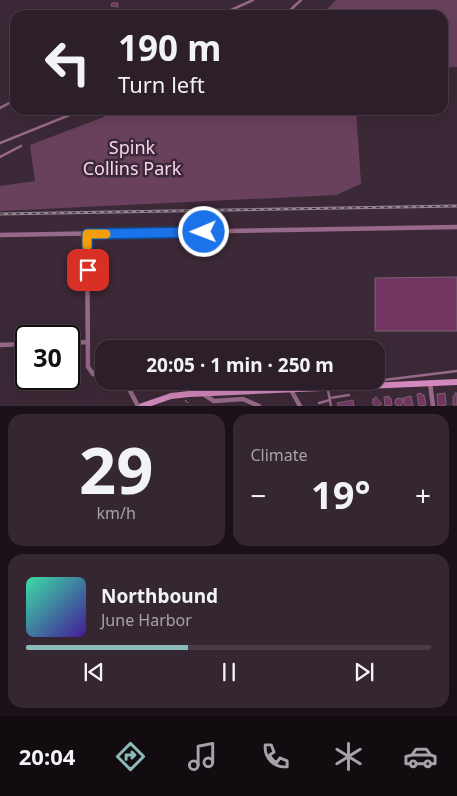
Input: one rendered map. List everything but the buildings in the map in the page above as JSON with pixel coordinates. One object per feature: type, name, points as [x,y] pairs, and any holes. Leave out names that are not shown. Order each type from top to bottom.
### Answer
[{"type":"main road","points":[[385,386],[457,382]]},
{"type":"main road","points":[[142,406],[161,399],[178,396],[291,390]]},
{"type":"street","points":[[0,235],[457,227]]},
{"type":"street","points":[[87,234],[88,367],[95,375]]},
{"type":"street","points":[[80,342],[88,342]]},
{"type":"street","points":[[0,345],[15,344]]},
{"type":"street","points":[[430,383],[433,406]]},
{"type":"street","points":[[130,390],[138,406]]},
{"type":"street","points":[[291,390],[300,406]]},
{"type":"street","points":[[203,394],[214,401],[244,399],[259,406]]},
{"type":"lane","points":[[231,10],[253,0]]},
{"type":"lane","points":[[291,10],[302,0]]},
{"type":"lane","points":[[0,143],[70,115]]},
{"type":"lane","points":[[0,157],[21,146]]},
{"type":"lane","points":[[385,380],[457,371]]},
{"type":"lane","points":[[328,390],[331,406]]},
{"type":"lane","points":[[340,390],[341,396]]},
{"type":"lane","points":[[319,402],[350,395]]},
{"type":"path","points":[[178,396],[191,406]]},
{"type":"green space","points":[[336,0],[457,0],[457,67],[448,67],[448,10],[326,10]]},
{"type":"green space","name":"Spink Collins Park","points":[[109,115],[356,115],[361,184],[336,195],[0,211],[0,186],[35,181],[30,145]]},
{"type":"railway","points":[[0,214],[457,206]]},
{"type":"slow traffic","points":[[87,246],[87,234],[106,234]]},
{"type":"route","points":[[88,270],[87,234],[204,232]]}]
